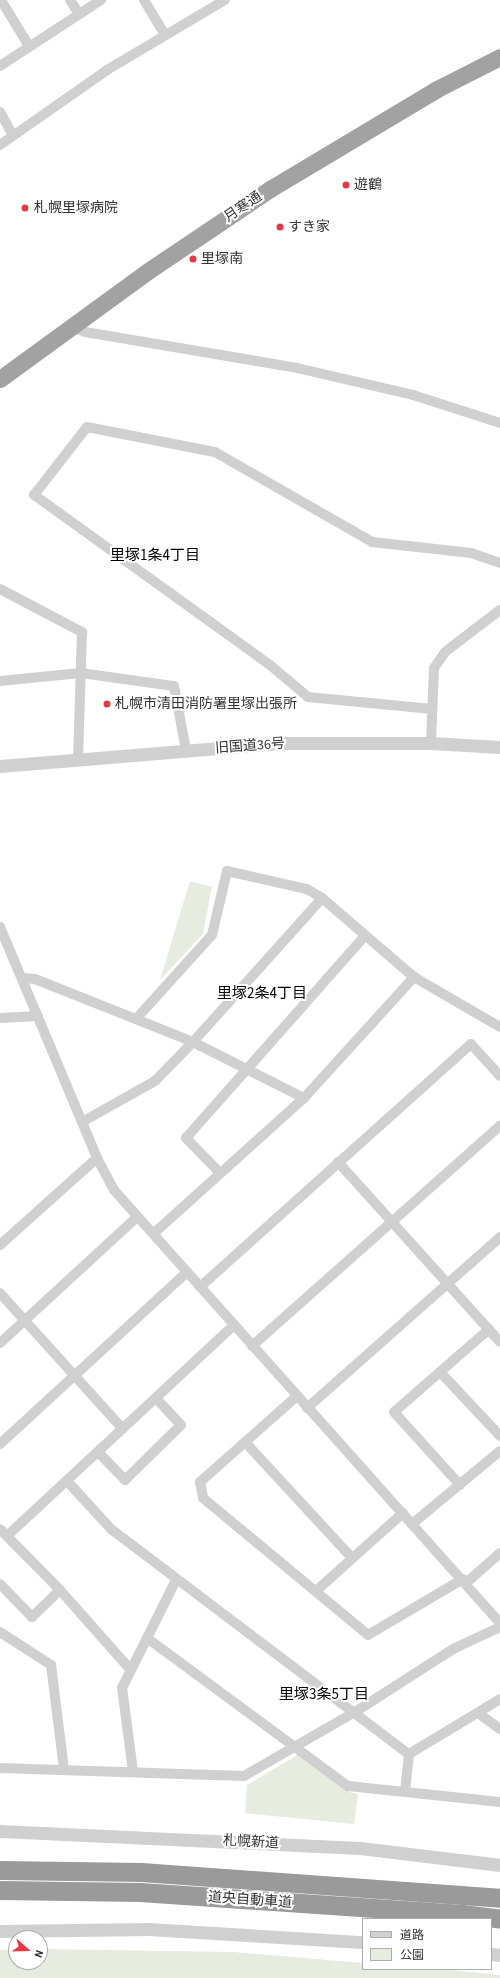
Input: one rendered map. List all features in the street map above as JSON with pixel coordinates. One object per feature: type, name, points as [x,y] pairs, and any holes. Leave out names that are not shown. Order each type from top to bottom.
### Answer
[{"type":"highway","name":"月寒通","points":[[0,379],[71,326],[270,189],[437,89],[500,57]]},
{"type":"highway","name":"道央自動車道","points":[[0,1870],[141,1872],[500,1898]]},
{"type":"highway","name":"道央自動車道","points":[[0,1890],[140,1892],[462,1914],[500,1919]]},
{"type":"street","points":[[1,0],[29,46]]},
{"type":"street","points":[[70,0],[79,14]]},
{"type":"street","points":[[0,66],[101,0]]},
{"type":"street","points":[[144,0],[165,35]]},
{"type":"street","points":[[0,145],[107,70],[225,0]]},
{"type":"street","points":[[0,112],[13,135]]},
{"type":"street","points":[[71,326],[85,332],[297,368],[413,395],[500,423]]},
{"type":"street","points":[[432,709],[308,696],[264,661],[34,495],[87,427],[215,452],[372,542],[471,553],[500,563]]},
{"type":"street","points":[[0,589],[82,632],[78,759]]},
{"type":"street","points":[[431,743],[434,668],[445,652],[500,610]]},
{"type":"street","points":[[0,681],[81,673],[174,686],[186,750]]},
{"type":"street","name":"旧国道36号","points":[[0,766],[186,750],[330,742],[431,743],[500,747]]},
{"type":"street","points":[[136,1019],[212,935],[228,871],[307,889],[322,898],[414,978],[500,1027]]},
{"type":"street","points":[[82,1122],[155,1080],[193,1042],[322,898]]},
{"type":"street","points":[[0,927],[97,1158],[114,1190],[137,1217],[154,1233],[307,1408],[465,1581],[500,1623]]},
{"type":"street","points":[[220,1173],[186,1138],[365,936]]},
{"type":"street","points":[[22,978],[35,979],[193,1042],[304,1098]]},
{"type":"street","points":[[154,1233],[304,1098],[414,978]]},
{"type":"street","points":[[0,1018],[38,1016]]},
{"type":"street","points":[[200,1287],[471,1044],[500,1076]]},
{"type":"street","points":[[252,1346],[500,1126]]},
{"type":"street","points":[[0,1245],[97,1158]]},
{"type":"street","points":[[338,1162],[500,1342]]},
{"type":"street","points":[[0,1343],[137,1217]]},
{"type":"street","points":[[307,1408],[446,1283],[500,1237]]},
{"type":"street","points":[[0,1444],[187,1272]]},
{"type":"street","points":[[0,1293],[123,1429]]},
{"type":"street","points":[[130,1669],[60,1590],[4,1532],[68,1481],[234,1325]]},
{"type":"street","points":[[460,1485],[394,1412],[489,1329]]},
{"type":"street","points":[[440,1372],[500,1436]]},
{"type":"street","points":[[297,1396],[200,1482],[203,1498],[368,1635],[465,1581],[500,1553]]},
{"type":"street","points":[[98,1452],[125,1480],[181,1425],[156,1398]]},
{"type":"street","points":[[245,1442],[352,1558]]},
{"type":"street","points":[[412,1524],[500,1451]]},
{"type":"street","points":[[68,1481],[110,1530],[355,1712],[409,1754]]},
{"type":"street","points":[[316,1591],[403,1513]]},
{"type":"street","points":[[133,1771],[122,1688],[130,1669],[176,1580]]},
{"type":"street","points":[[0,1584],[32,1617],[60,1590]]},
{"type":"street","points":[[0,1768],[133,1771],[244,1776],[355,1712],[453,1649],[500,1627]]},
{"type":"street","points":[[0,1632],[51,1665],[64,1769]]},
{"type":"street","points":[[146,1638],[296,1746],[348,1786],[500,1802]]},
{"type":"street","points":[[409,1754],[500,1699]]},
{"type":"street","points":[[478,1713],[500,1728]]},
{"type":"street","points":[[405,1792],[409,1754]]},
{"type":"street","name":"札幌新道","points":[[0,1831],[360,1848],[500,1865]]},
{"type":"street","points":[[0,1931],[148,1929],[362,1942]]},
{"type":"green space","points":[[190,881],[212,887],[203,934],[160,980]]},
{"type":"green space","points":[[299,1754],[349,1792],[358,1794],[354,1824],[245,1813],[247,1785]]},
{"type":"green space","points":[[48,1949],[234,1952],[362,1963],[362,1970],[451,1970],[500,1975],[500,1978],[0,1978],[0,1950],[8,1950],[8,1970],[48,1970]]},
{"type":"place","name":"遊鶴","points":[[346,185]]},
{"type":"place","name":"札幌里塚病院","points":[[25,208]]},
{"type":"place","name":"すき家","points":[[280,227]]},
{"type":"place","name":"里塚南","points":[[193,259]]},
{"type":"place","name":"札幌市清田消防署里塚出張所","points":[[107,704]]},
{"type":"district","name":"里塚1条4丁目","points":[[155,556]]},
{"type":"district","name":"里塚2条4丁目","points":[[262,994]]},
{"type":"district","name":"里塚3条5丁目","points":[[324,1695]]}]
